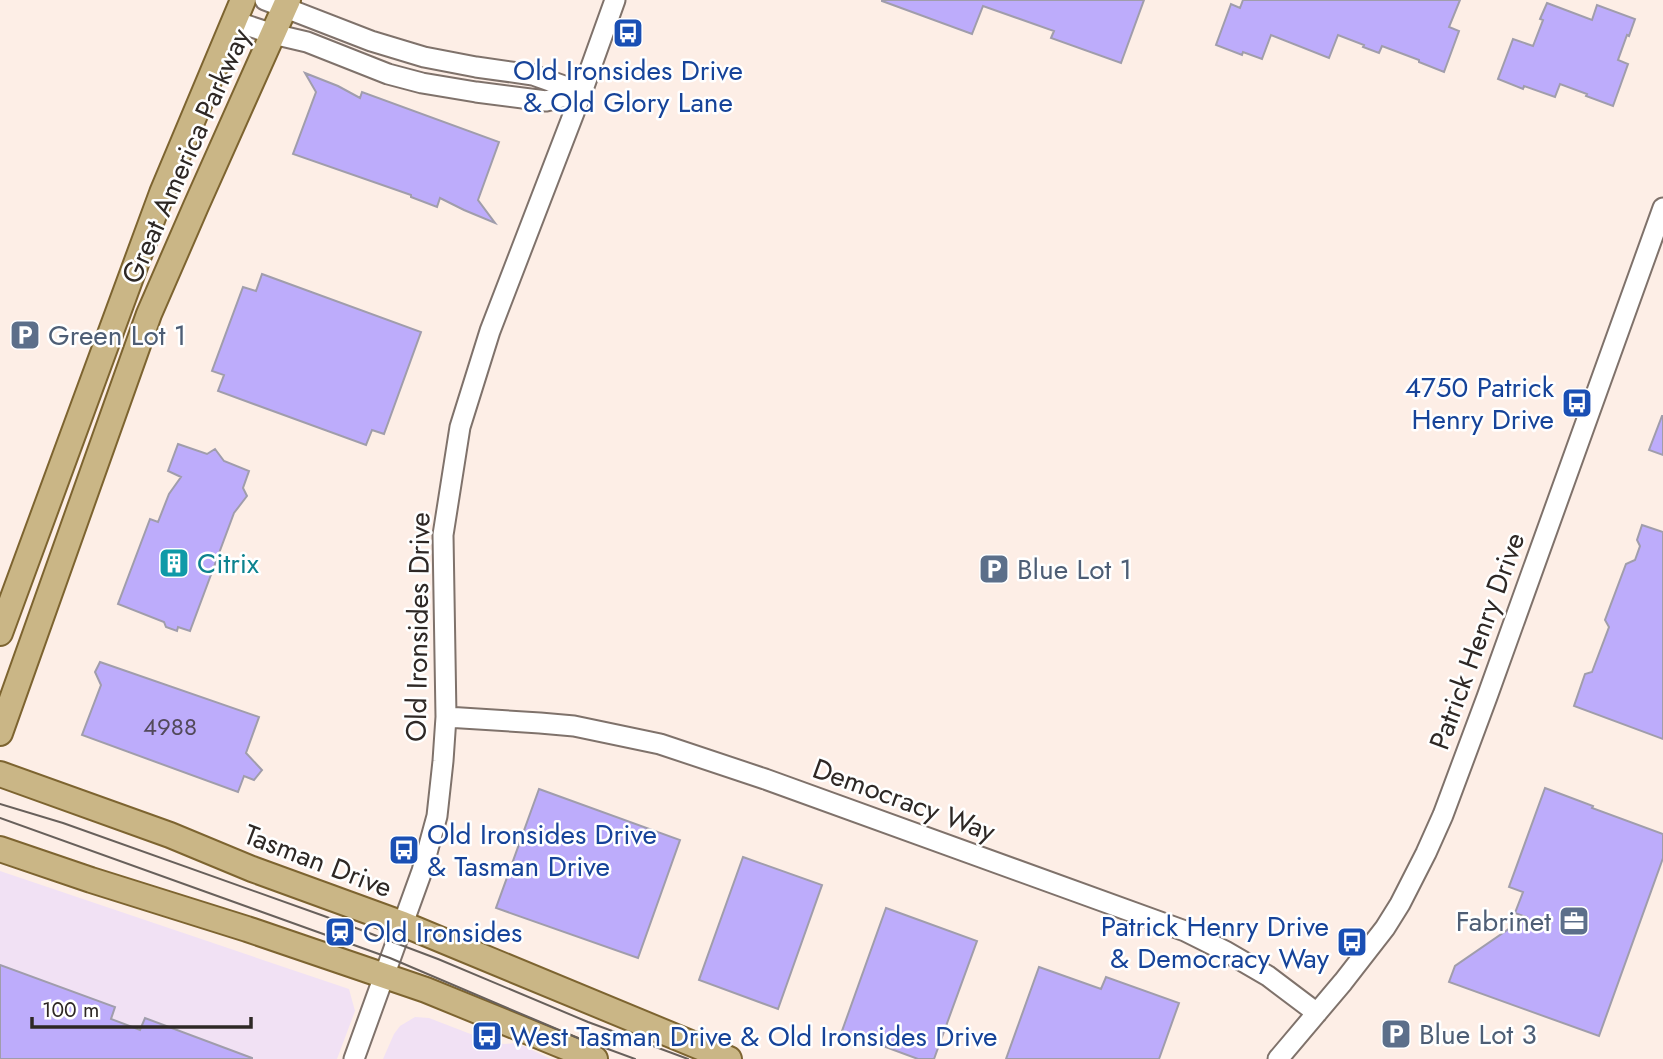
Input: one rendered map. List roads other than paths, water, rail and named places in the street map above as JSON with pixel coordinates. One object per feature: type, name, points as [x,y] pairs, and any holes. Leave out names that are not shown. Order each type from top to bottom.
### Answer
[{"type":"main road","name":"Great America Parkway","points":[[0,733],[149,314],[273,34],[280,3]]},
{"type":"main road","name":"Great America Parkway","points":[[0,633],[162,193],[238,10]]},
{"type":"main road","name":"Tasman Drive","points":[[0,774],[170,835],[252,869],[402,924],[729,1059]]},
{"type":"main road","points":[[0,849],[79,877],[247,929],[438,995],[595,1059]]},
{"type":"street","name":"Old Ironsides Drive","points":[[354,1059],[422,871],[438,816],[446,717],[443,536],[460,427],[490,331],[615,0]]},
{"type":"street","points":[[280,3],[371,41],[424,57],[533,75],[582,92]]},
{"type":"street","points":[[238,10],[273,34],[307,42],[367,66],[422,83],[546,101],[582,92]]},
{"type":"street","name":"Patrick Henry Drive","points":[[1278,1059],[1355,966],[1401,904],[1443,815],[1663,208]]},
{"type":"street","name":"Democracy Way","points":[[446,717],[583,728],[660,744],[765,779],[1185,931],[1268,976],[1317,1013]]},
{"type":"tram line","points":[[0,804],[63,823],[324,916],[438,959],[588,1022],[688,1059]]},
{"type":"tram line","points":[[0,818],[390,958],[578,1038],[635,1059]]},
{"type":"place","name":"Old Ironsides Drive & Old Glory Lane","points":[[628,33]]},
{"type":"place","name":"Green Lot 1","points":[[25,335]]},
{"type":"place","name":"4750 Patrick Henry Drive","points":[[1577,403]]},
{"type":"place","name":"Citrix","points":[[174,563]]},
{"type":"place","name":"Blue Lot 1","points":[[994,569]]},
{"type":"place","name":"Old Ironsides Drive & Tasman Drive","points":[[404,850]]},
{"type":"place","name":"Fabrinet","points":[[1574,921]]},
{"type":"place","name":"Old Ironsides","points":[[340,932]]},
{"type":"place","name":"Patrick Henry Drive & Democracy Way","points":[[1352,942]]},
{"type":"place","name":"Blue Lot 3","points":[[1396,1034]]},
{"type":"place","name":"West Tasman Drive & Old Ironsides Drive","points":[[487,1036]]}]
